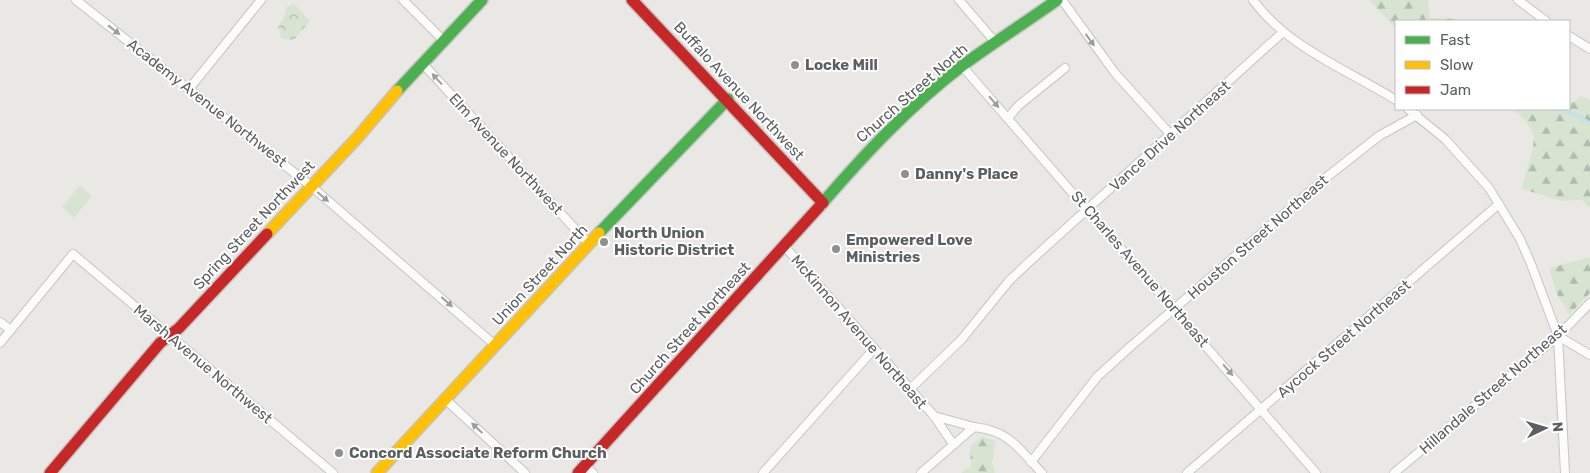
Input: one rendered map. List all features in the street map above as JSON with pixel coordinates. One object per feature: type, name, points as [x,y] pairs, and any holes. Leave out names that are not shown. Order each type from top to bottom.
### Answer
[{"type":"street","name":"Academy Avenue Northwest","points":[[76,0],[310,186],[496,345]]},
{"type":"street","points":[[189,89],[262,0]]},
{"type":"street","points":[[403,0],[444,41]]},
{"type":"street","name":"Spring Street Northwest","points":[[50,473],[155,349],[180,328],[310,186],[358,137],[387,101],[482,0]]},
{"type":"street","name":"Buffalo Avenue Northwest","points":[[632,0],[728,99],[823,203]]},
{"type":"street","points":[[958,0],[996,43]]},
{"type":"street","name":"Church Street North","points":[[823,203],[866,152],[898,121],[962,66],[1057,0]]},
{"type":"street","points":[[1062,0],[1115,73],[1171,136]]},
{"type":"street","points":[[1253,0],[1284,32],[1312,52],[1395,99]]},
{"type":"street","points":[[1518,0],[1545,20]]},
{"type":"street","name":"Vance Drive Northeast","points":[[910,389],[961,340],[1009,281],[1284,32]]},
{"type":"street","points":[[1570,37],[1590,49]]},
{"type":"street","name":"Elm Avenue Northwest","points":[[423,64],[589,244]]},
{"type":"street","name":"St Charles Avenue Northeast","points":[[962,66],[1316,473]]},
{"type":"street","points":[[1008,118],[1024,101],[1065,68]]},
{"type":"street","name":"Union Street North","points":[[377,473],[589,244],[728,99]]},
{"type":"street","points":[[1410,110],[1469,164],[1499,204],[1520,239],[1532,264],[1558,336],[1565,473]]},
{"type":"street","name":"Houston Street Northeast","points":[[1032,462],[1097,378],[1323,180],[1379,136],[1417,115]]},
{"type":"street","name":"Church Street Northeast","points":[[585,471],[823,203]]},
{"type":"street","name":"Aycock Street Northeast","points":[[1187,473],[1499,204]]},
{"type":"street","name":"McKinnon Avenue Northeast","points":[[785,247],[934,416],[953,444]]},
{"type":"street","name":"Marsh Avenue Northwest","points":[[11,330],[73,254],[333,473]]},
{"type":"street","name":"Hillandale Street Northeast","points":[[1394,473],[1558,336],[1590,303]]},
{"type":"street","points":[[0,322],[11,330],[0,343]]},
{"type":"street","points":[[1558,336],[1590,355]]},
{"type":"street","points":[[763,473],[874,349]]},
{"type":"street","points":[[445,399],[525,473]]},
{"type":"street","name":"McKinnon Avenue Northeast","points":[[934,416],[1000,432],[1011,440],[1042,473]]},
{"type":"street","points":[[921,473],[974,427]]},
{"type":"green space","points":[[1369,0],[1429,0],[1430,18],[1460,20],[1395,20],[1395,28]]},
{"type":"green space","points":[[293,3],[310,21],[294,40],[282,39],[278,27],[284,18],[286,8]]},
{"type":"green space","points":[[1580,96],[1590,100],[1590,208],[1582,200],[1561,201],[1522,189],[1533,145],[1533,136],[1530,127],[1523,118],[1512,110],[1570,110],[1570,102],[1574,102]]},
{"type":"green space","points":[[80,185],[92,196],[74,218],[62,207]]},
{"type":"green space","points":[[1590,257],[1590,293],[1569,315],[1556,292],[1549,268]]},
{"type":"green space","points":[[982,437],[996,441],[992,461],[995,473],[961,473],[971,466],[970,446]]},
{"type":"waterway","points":[[1561,110],[1578,115],[1590,123]]},
{"type":"traffic: fast","points":[[397,91],[482,0]]},
{"type":"traffic: fast","points":[[819,207],[870,150],[924,97],[963,65],[1057,0]]},
{"type":"traffic: fast","points":[[599,233],[728,99]]},
{"type":"traffic: slow","points":[[267,234],[358,137],[397,91]]},
{"type":"traffic: slow","points":[[377,473],[599,233]]},
{"type":"traffic: jam","points":[[632,0],[823,203]]},
{"type":"traffic: jam","points":[[578,473],[819,207]]},
{"type":"traffic: jam","points":[[50,473],[160,343],[179,328],[267,234]]},
{"type":"place","name":"Locke Mill","points":[[795,65]]},
{"type":"place","name":"Danny's Place","points":[[905,174]]},
{"type":"place","name":"North Union Historic District","points":[[604,242]]},
{"type":"place","name":"Empowered Love Ministries","points":[[836,249]]},
{"type":"place","name":"Concord Associate Reform Church","points":[[339,453]]}]
